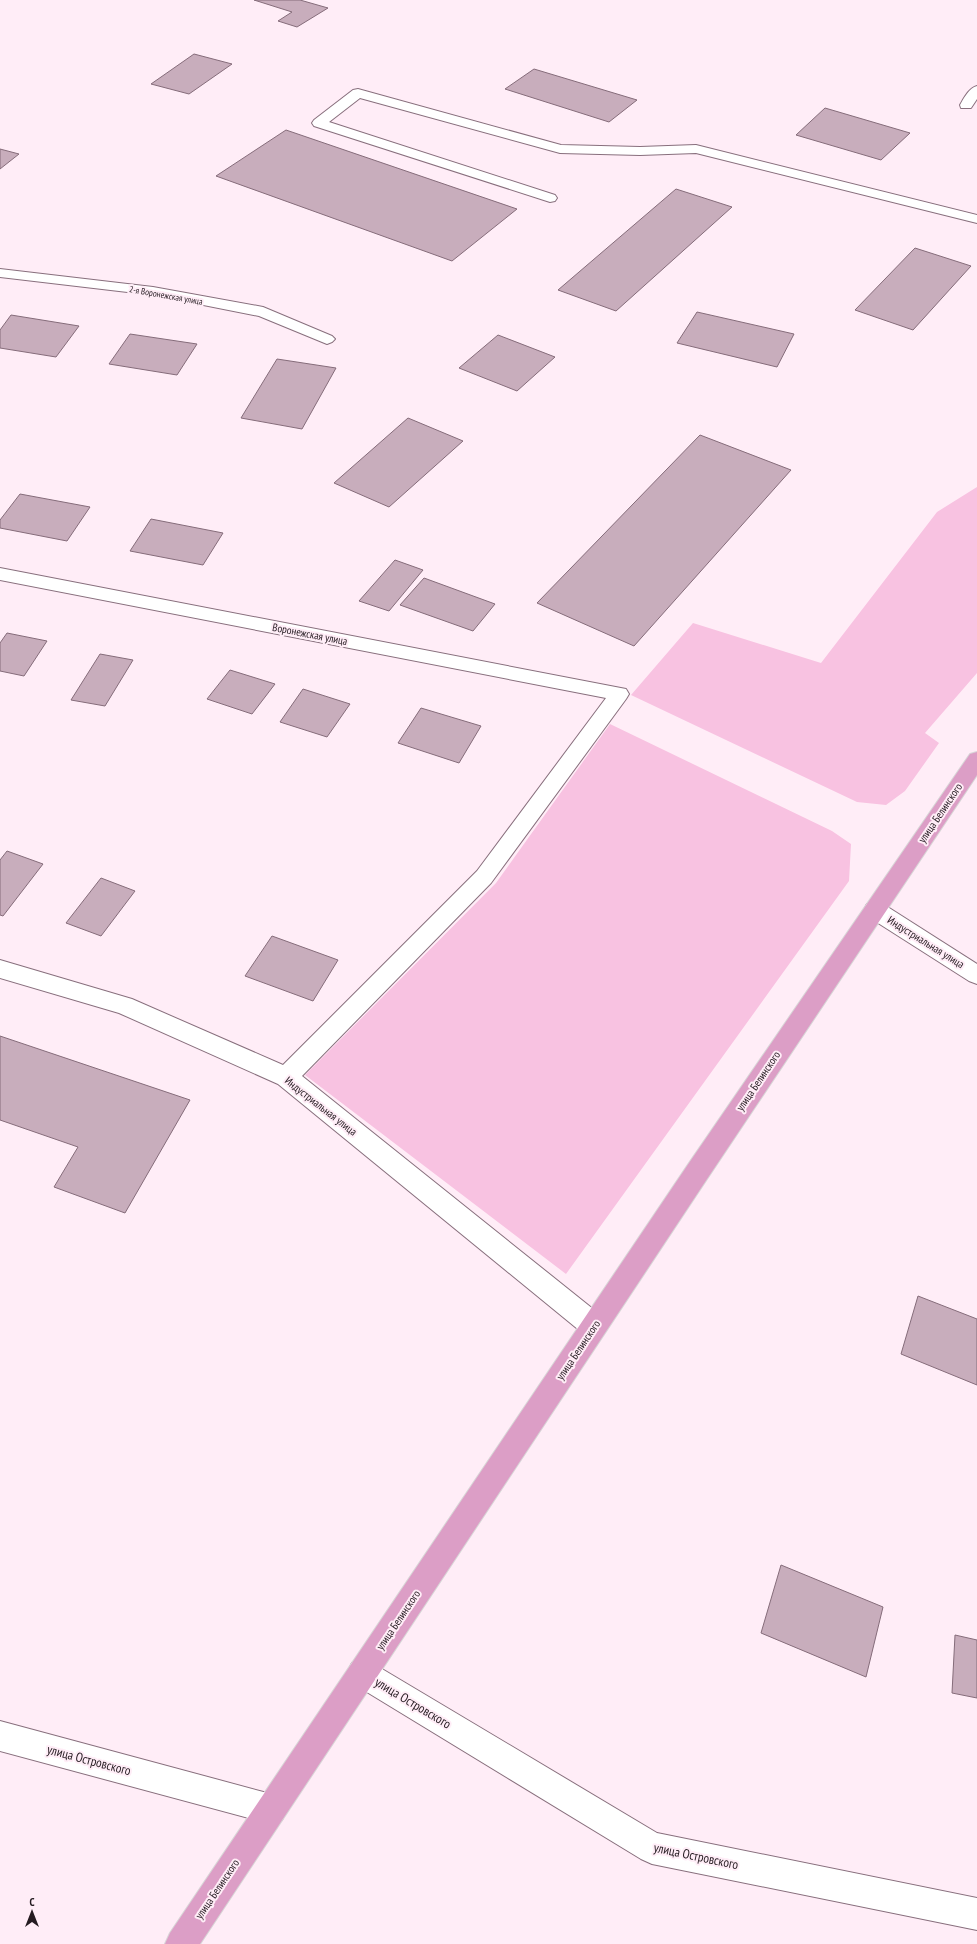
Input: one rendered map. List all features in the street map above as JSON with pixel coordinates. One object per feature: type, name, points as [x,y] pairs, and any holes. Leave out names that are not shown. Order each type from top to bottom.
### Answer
[{"type":"main road","name":"улица Белинского","points":[[181,1944],[594,1326],[977,759]]},
{"type":"street","points":[[966,105],[977,90]]},
{"type":"street","points":[[550,198],[319,122],[358,93],[560,149],[640,151],[696,150],[977,219]]},
{"type":"street","name":"2-я Воронежская улица","points":[[0,273],[153,291],[262,312],[327,339]]},
{"type":"street","name":"Воронежская улица","points":[[0,574],[619,694],[484,877],[286,1077]]},
{"type":"street","name":"Индустриальная улица","points":[[875,910],[977,975]]},
{"type":"street","name":"Индустриальная улица","points":[[0,969],[124,1005],[286,1077],[594,1326]]},
{"type":"street","name":"улица Островского","points":[[362,1673],[652,1848],[977,1914]]},
{"type":"street","name":"улица Островского","points":[[0,1736],[271,1809]]},
{"type":"shaded area","points":[[977,487],[977,673],[925,733],[939,743],[905,791],[886,805],[857,802],[631,695],[693,623],[821,663],[937,512]]},
{"type":"shaded area","points":[[610,724],[832,831],[851,844],[849,881],[566,1274],[305,1075],[496,883]]},
{"type":"building","points":[[254,0],[300,0],[328,8],[297,27],[278,21],[292,12]]},
{"type":"building","points":[[194,54],[232,64],[189,94],[151,84]]},
{"type":"building","points":[[534,69],[637,100],[609,122],[505,89]]},
{"type":"building","points":[[825,108],[910,133],[881,160],[796,135]]},
{"type":"building","points":[[286,130],[517,209],[452,261],[216,176]]},
{"type":"building","points":[[0,149],[19,154],[0,169]]},
{"type":"building","points":[[676,189],[732,207],[616,311],[558,290]]},
{"type":"building","points":[[915,248],[971,266],[913,330],[855,310]]},
{"type":"building","points":[[697,312],[794,334],[777,367],[677,343]]},
{"type":"building","points":[[11,315],[79,326],[56,357],[0,348],[0,330]]},
{"type":"building","points":[[130,334],[197,344],[177,375],[109,364]]},
{"type":"building","points":[[498,335],[555,357],[517,391],[459,368]]},
{"type":"building","points":[[277,359],[336,368],[302,429],[241,418]]},
{"type":"building","points":[[408,418],[463,441],[389,507],[334,483]]},
{"type":"building","points":[[700,435],[791,470],[634,646],[537,603]]},
{"type":"building","points":[[20,494],[90,507],[67,541],[0,528],[0,520]]},
{"type":"building","points":[[151,519],[223,533],[203,565],[130,551]]},
{"type":"building","points":[[395,560],[423,570],[389,611],[359,601]]},
{"type":"building","points":[[424,578],[495,604],[473,631],[400,605]]},
{"type":"building","points":[[7,633],[47,641],[24,676],[0,671],[0,643]]},
{"type":"building","points":[[100,654],[133,660],[105,706],[71,700]]},
{"type":"building","points":[[230,670],[275,684],[252,714],[207,699]]},
{"type":"building","points":[[303,689],[350,704],[327,737],[280,722]]},
{"type":"building","points":[[421,708],[481,726],[459,763],[398,743]]},
{"type":"building","points":[[7,851],[43,864],[3,916],[0,915],[0,860]]},
{"type":"building","points":[[101,878],[135,891],[101,936],[66,923]]},
{"type":"building","points":[[272,936],[338,960],[313,1001],[245,976]]},
{"type":"building","points":[[0,1036],[190,1100],[125,1213],[54,1187],[78,1147],[0,1120]]},
{"type":"building","points":[[918,1296],[977,1319],[977,1385],[901,1354]]},
{"type":"building","points":[[781,1565],[883,1607],[866,1677],[761,1633]]},
{"type":"building","points":[[955,1635],[977,1640],[977,1698],[952,1693]]}]
